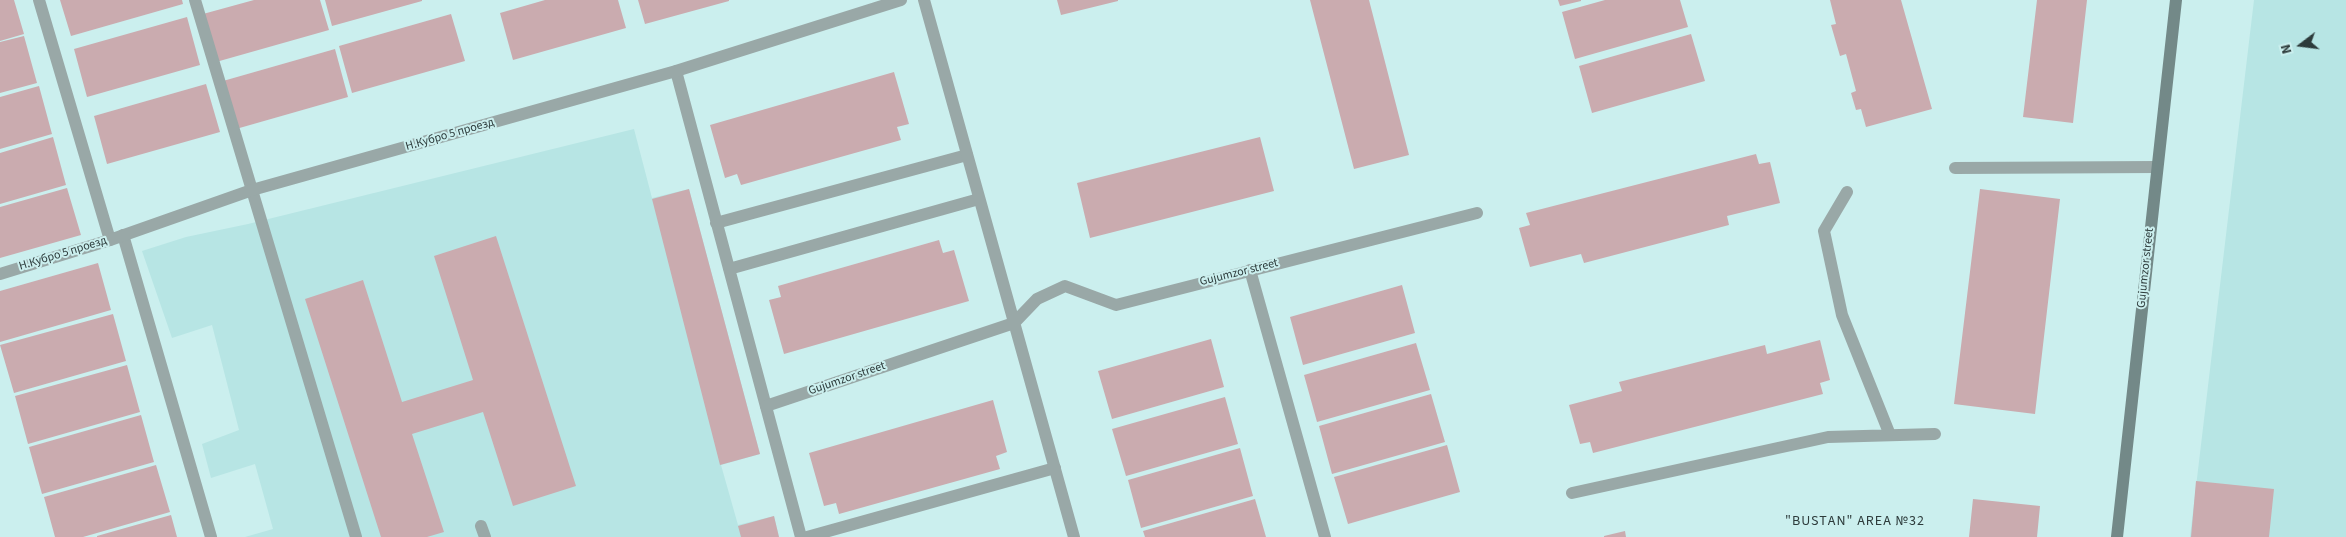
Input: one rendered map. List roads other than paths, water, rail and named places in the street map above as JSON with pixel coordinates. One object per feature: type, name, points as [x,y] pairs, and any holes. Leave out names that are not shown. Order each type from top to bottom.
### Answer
[{"type":"street","points":[[38,0],[110,240]]},
{"type":"street","points":[[195,0],[356,537]]},
{"type":"street","name":"Н.Кубро 5 проезд","points":[[0,274],[110,240],[252,190],[676,71],[901,0]]},
{"type":"street","points":[[924,0],[1055,468],[1071,536]]},
{"type":"street","name":"Gujumzor street","points":[[2117,537],[2176,0]]},
{"type":"street","points":[[676,71],[801,537]]},
{"type":"street","points":[[716,223],[967,155]]},
{"type":"street","points":[[1954,168],[2157,167]]},
{"type":"street","points":[[1848,192],[1824,231],[1842,315],[1890,436]]},
{"type":"street","points":[[729,269],[979,199]]},
{"type":"street","name":"Gujumzor street","points":[[766,406],[1014,323],[1037,299],[1065,286],[1116,305],[1476,213]]},
{"type":"street","points":[[123,235],[211,537]]},
{"type":"street","points":[[1250,270],[1325,537]]},
{"type":"street","points":[[1572,493],[1828,437],[1935,434]]},
{"type":"street","points":[[808,537],[1055,468]]},
{"type":"district","name":"\"BUSTАN\" AREA №32","points":[[1855,522]]}]
